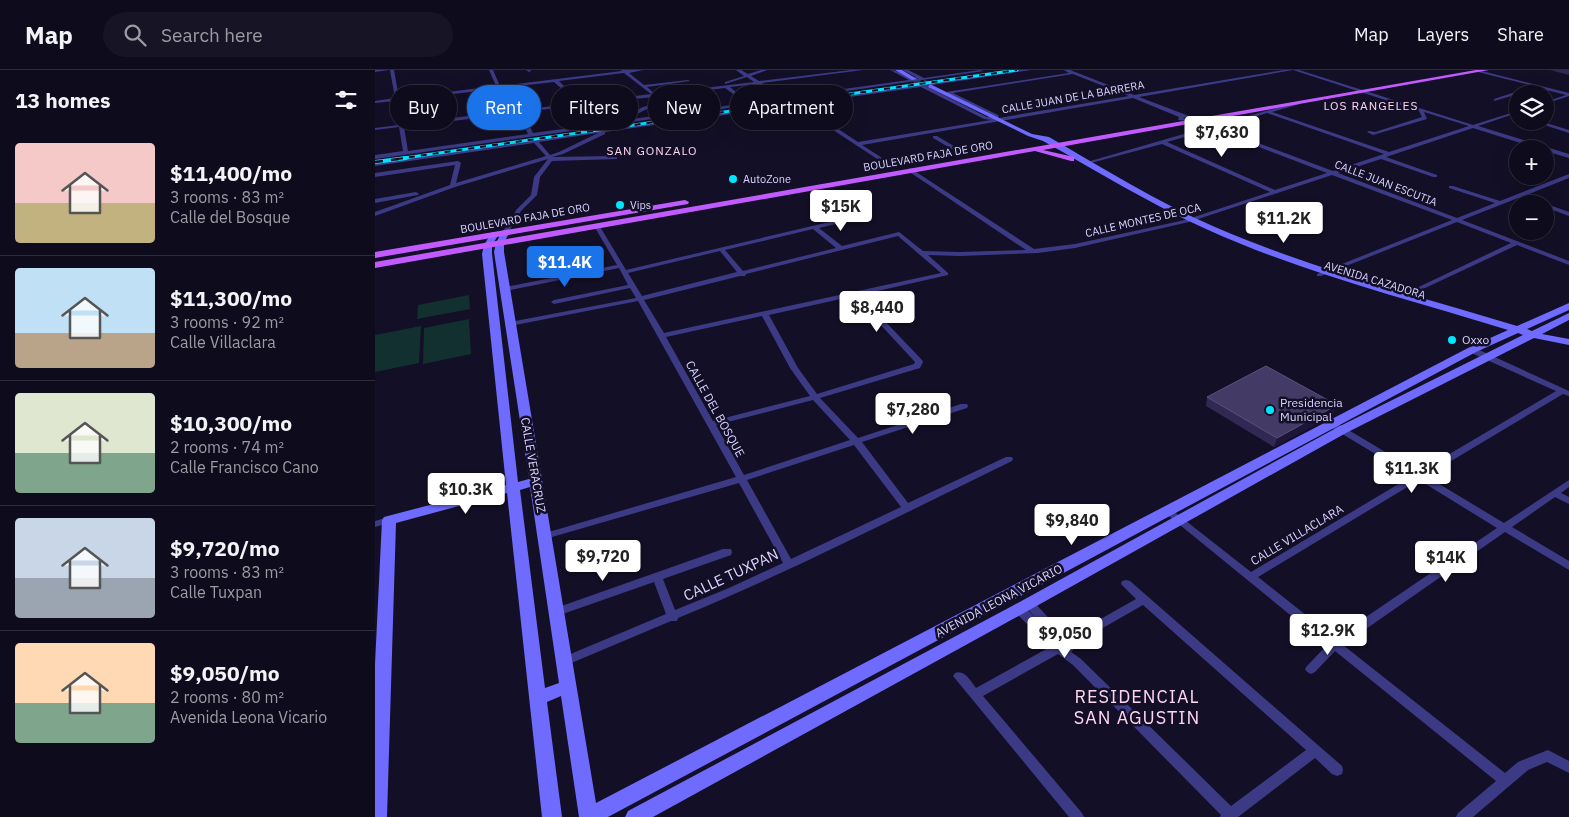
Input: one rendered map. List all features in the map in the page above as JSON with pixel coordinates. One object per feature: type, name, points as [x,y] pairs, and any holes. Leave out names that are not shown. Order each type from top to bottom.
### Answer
[{"type":"main road","name":"BOULEVARD FAJA DE ORO","points":[[506,230],[720,200],[910,170],[1023,150],[1182,116],[1448,70]]},
{"type":"main road","name":"BOULEVARD FAJA DE ORO","points":[[1049,143],[1196,121],[1483,71]]},
{"type":"main road","name":"BOULEVARD FAJA DE ORO","points":[[375,255],[597,226],[891,166],[1037,141]]},
{"type":"main road","points":[[1023,150],[1049,152],[1071,158]]},
{"type":"main road","name":"BOULEVARD FAJA DE ORO","points":[[375,265],[489,245],[497,239]]},
{"type":"street","points":[[375,71],[387,70]]},
{"type":"street","points":[[392,70],[395,85]]},
{"type":"street","points":[[491,70],[498,85]]},
{"type":"street","points":[[506,85],[641,70]]},
{"type":"street","points":[[738,70],[763,85]]},
{"type":"street","points":[[720,86],[765,70]]},
{"type":"street","points":[[807,70],[816,76]]},
{"type":"street","points":[[720,88],[861,70]]},
{"type":"street","points":[[892,70],[913,80]]},
{"type":"street","points":[[898,70],[913,80]]},
{"type":"street","points":[[905,70],[923,79]]},
{"type":"street","points":[[853,89],[987,70]]},
{"type":"street","points":[[853,96],[1029,70]]},
{"type":"street","points":[[1066,70],[1182,116]]},
{"type":"street","name":"CALLE JUAN DE LA BARRERA","points":[[858,144],[1291,70]]},
{"type":"street","points":[[1295,70],[1516,140]]},
{"type":"street","points":[[508,85],[623,71],[648,90]]},
{"type":"street","points":[[1483,71],[1534,85]]},
{"type":"street","points":[[948,92],[1074,73]]},
{"type":"street","points":[[555,80],[560,85]]},
{"type":"street","points":[[643,86],[688,80]]},
{"type":"street","points":[[929,86],[948,92],[996,116],[998,120]]},
{"type":"street","points":[[929,86],[1049,143]]},
{"type":"street","points":[[1554,91],[1569,95]]},
{"type":"street","points":[[1554,100],[1569,95]]},
{"type":"street","points":[[1497,100],[1509,96]]},
{"type":"street","points":[[375,100],[390,99]]},
{"type":"street","points":[[1089,163],[1301,102]]},
{"type":"street","points":[[638,120],[730,107]]},
{"type":"street","points":[[1412,107],[1417,117],[1399,124],[1375,134],[1369,132],[1399,124],[1425,118],[1420,109]]},
{"type":"street","points":[[1267,112],[1390,155]]},
{"type":"street","points":[[375,164],[413,158],[438,157],[535,141],[730,113]]},
{"type":"street","name":"CALLE JUAN ESCUTIA","points":[[1182,116],[1180,119],[1196,121],[1569,263]]},
{"type":"street","name":"CALLE MONTES DE OCA","points":[[921,252],[960,254],[1032,252],[1075,246],[1191,220],[1509,116]]},
{"type":"street","points":[[375,129],[390,127]]},
{"type":"street","points":[[1554,127],[1569,132]]},
{"type":"street","points":[[403,130],[406,152]]},
{"type":"street","points":[[529,130],[531,134]]},
{"type":"street","points":[[375,156],[562,130]]},
{"type":"street","points":[[836,130],[891,166]]},
{"type":"street","points":[[375,214],[436,191],[550,158],[581,145],[607,131]]},
{"type":"street","points":[[1030,135],[1037,141],[1049,143]]},
{"type":"street","points":[[935,137],[964,154]]},
{"type":"street","points":[[535,141],[550,158],[615,158]]},
{"type":"street","points":[[1162,142],[1275,192]]},
{"type":"street","points":[[1221,150],[1251,142]]},
{"type":"street","name":"AVENIDA CAZADORA","points":[[1049,143],[1071,158],[1241,246],[1323,273],[1526,334],[1569,342]]},
{"type":"street","name":"AVENIDA CAZADORA","points":[[1049,143],[1191,220]]},
{"type":"street","points":[[1554,152],[1569,156]]},
{"type":"street","points":[[438,157],[458,163]]},
{"type":"street","points":[[1381,157],[1435,176]]},
{"type":"street","points":[[497,239],[534,195],[537,177],[550,158]]},
{"type":"street","points":[[453,186],[458,163]]},
{"type":"street","points":[[375,175],[458,163]]},
{"type":"street","points":[[910,170],[1032,252]]},
{"type":"street","points":[[1521,195],[1569,176]]},
{"type":"street","points":[[1451,186],[1500,203]]},
{"type":"street","points":[[375,201],[436,191]]},
{"type":"street","points":[[1323,273],[1509,200]]},
{"type":"street","points":[[1554,210],[1567,216]]},
{"type":"street","points":[[505,289],[622,269],[721,249],[863,216]]},
{"type":"street","name":"CALLE DEL BOSQUE","points":[[597,226],[662,336],[789,565]]},
{"type":"street","points":[[814,227],[843,249]]},
{"type":"street","points":[[510,324],[639,299],[743,275],[899,234],[946,274],[662,336]]},
{"type":"street","name":"CALLE VERACRUZ","points":[[497,239],[589,817]]},
{"type":"street","points":[[1406,295],[1517,243]]},
{"type":"street","name":"CALLE VERACRUZ","points":[[489,245],[487,254],[494,332],[552,817]]},
{"type":"street","points":[[721,249],[743,275]]},
{"type":"street","name":"AVENIDA CAZADORA","points":[[1323,273],[1406,295],[1493,324]]},
{"type":"street","points":[[554,302],[631,286]]},
{"type":"street","points":[[711,424],[815,397],[917,366],[919,362],[856,294]]},
{"type":"street","name":"AVENIDA LEONA VICARIO","points":[[1337,427],[1487,356],[1526,334],[1569,306]]},
{"type":"street","points":[[765,315],[793,368],[815,397],[856,441],[907,508]]},
{"type":"street","name":"AVENIDA LEONA VICARIO","points":[[589,817],[1174,516],[1337,427],[1472,350],[1526,334],[1569,316]]},
{"type":"street","points":[[1472,350],[1565,392]]},
{"type":"street","name":"CALLE VILLACLARA","points":[[1250,577],[1565,392]]},
{"type":"street","points":[[545,536],[741,479],[964,406]]},
{"type":"street","points":[[1337,427],[1569,566]]},
{"type":"street","name":"CALLE TUXPAN","points":[[565,661],[673,618],[789,565],[1009,459]]},
{"type":"street","points":[[377,817],[382,522],[537,481]]},
{"type":"street","points":[[1311,669],[1334,644],[1569,484]]},
{"type":"street","points":[[1555,493],[1569,501]]},
{"type":"street","points":[[1174,516],[1504,780]]},
{"type":"street","name":"AVENIDA LEONA VICARIO","points":[[635,817],[1024,606],[1174,516]]},
{"type":"street","points":[[557,612],[727,552]]},
{"type":"street","points":[[657,577],[673,618]]},
{"type":"street","points":[[1126,584],[1337,770]]},
{"type":"street","points":[[975,696],[1143,600]]},
{"type":"street","points":[[1024,606],[1228,816],[1315,751]]},
{"type":"street","points":[[959,676],[1077,817]]},
{"type":"street","points":[[539,698],[569,686]]},
{"type":"street","points":[[1463,817],[1504,780],[1523,766],[1548,756],[1569,768]]},
{"type":"green space","points":[[469,295],[470,309],[417,319],[418,305]]},
{"type":"green space","points":[[469,319],[471,354],[423,364],[424,328]]},
{"type":"green space","points":[[421,326],[419,363],[375,372],[375,335]]},
{"type":"building","name":"Presidencia Municipal","points":[[1266,366],[1337,405],[1277,438],[1207,397]]},
{"type":"tunnel","points":[[914,79],[930,86]]},
{"type":"railway","points":[[397,159],[1017,70]]},
{"type":"railway","points":[[375,162],[406,158]]},
{"type":"place","name":"AutoZone","points":[[733,179]]},
{"type":"place","name":"Vips","points":[[620,205]]},
{"type":"place","name":"Oxxo","points":[[1452,340]]},
{"type":"place","name":"Presidencia Municipal","points":[[1270,410]]},
{"type":"district","name":"LOS RANGELES","points":[[1371,106]]},
{"type":"district","name":"SAN GONZALO","points":[[652,151]]},
{"type":"district","name":"RESIDENCIAL SAN AGUSTIN","points":[[1137,708]]}]
